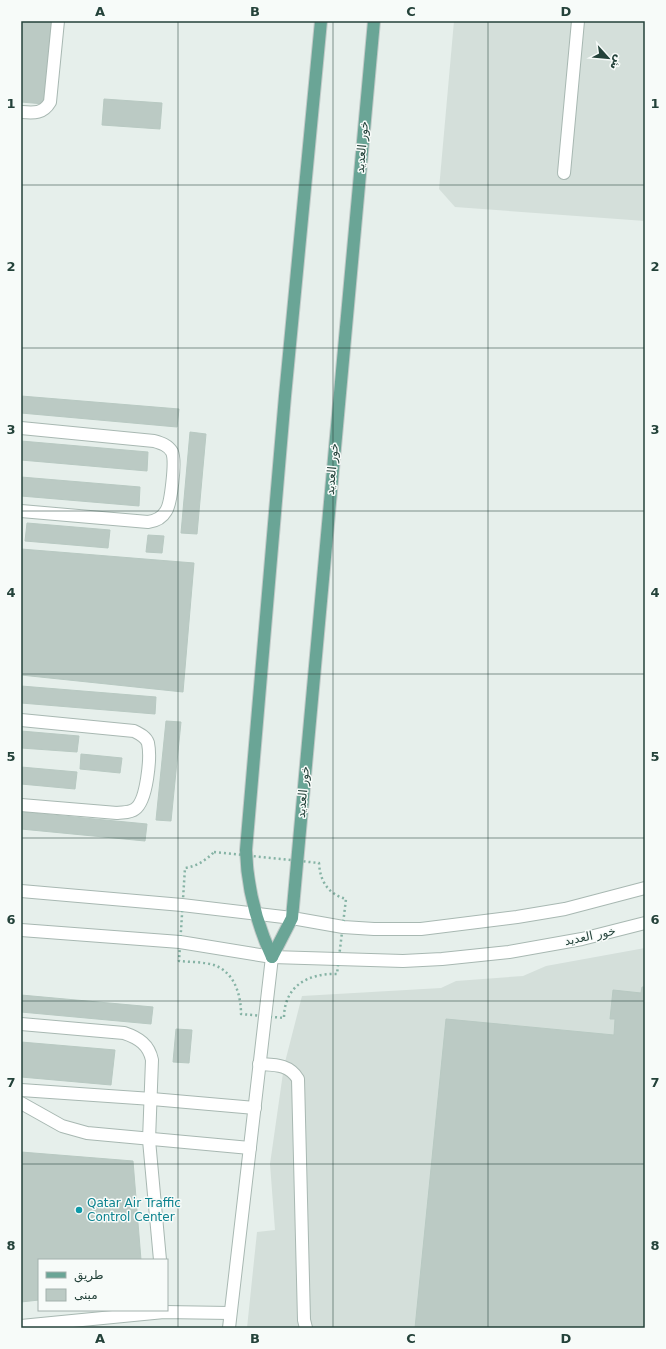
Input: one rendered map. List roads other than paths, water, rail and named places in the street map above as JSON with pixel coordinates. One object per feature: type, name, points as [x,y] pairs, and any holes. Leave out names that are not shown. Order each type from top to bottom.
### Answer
[{"type":"main road","points":[[272,957],[262,935],[256,913],[249,884],[246,850],[285,396],[321,21]]},
{"type":"main road","name":"خور العديد","points":[[272,957],[292,918],[374,21]]},
{"type":"street","points":[[21,112],[40,112],[46,109],[50,102],[58,21]]},
{"type":"street","points":[[564,173],[578,21]]},
{"type":"street","points":[[21,428],[154,441],[168,447],[174,458],[169,506],[162,516],[156,521],[148,522],[21,511]]},
{"type":"street","points":[[21,720],[134,731],[142,735],[148,742],[145,793],[142,802],[135,809],[128,812],[117,813],[21,804]]},
{"type":"street","points":[[21,891],[256,913],[343,927],[421,929],[468,924],[564,909],[645,888]]},
{"type":"street","name":"خور العديد","points":[[21,930],[180,942],[272,957],[396,961],[442,959],[546,946],[582,939],[645,923]]},
{"type":"street","points":[[229,1328],[272,957]]},
{"type":"street","points":[[21,1024],[124,1033],[136,1037],[151,1053],[152,1099],[149,1140],[160,1259]]},
{"type":"street","points":[[259,1064],[289,1068],[294,1072],[298,1079],[304,1320],[306,1328]]},
{"type":"street","points":[[21,1090],[255,1108]]},
{"type":"street","points":[[21,1103],[62,1126],[74,1130],[149,1140],[250,1148]]},
{"type":"street","points":[[21,1326],[164,1311],[230,1313]]},
{"type":"place","name":"Qatar Air Traffic Control Center","points":[[79,1210]]}]
